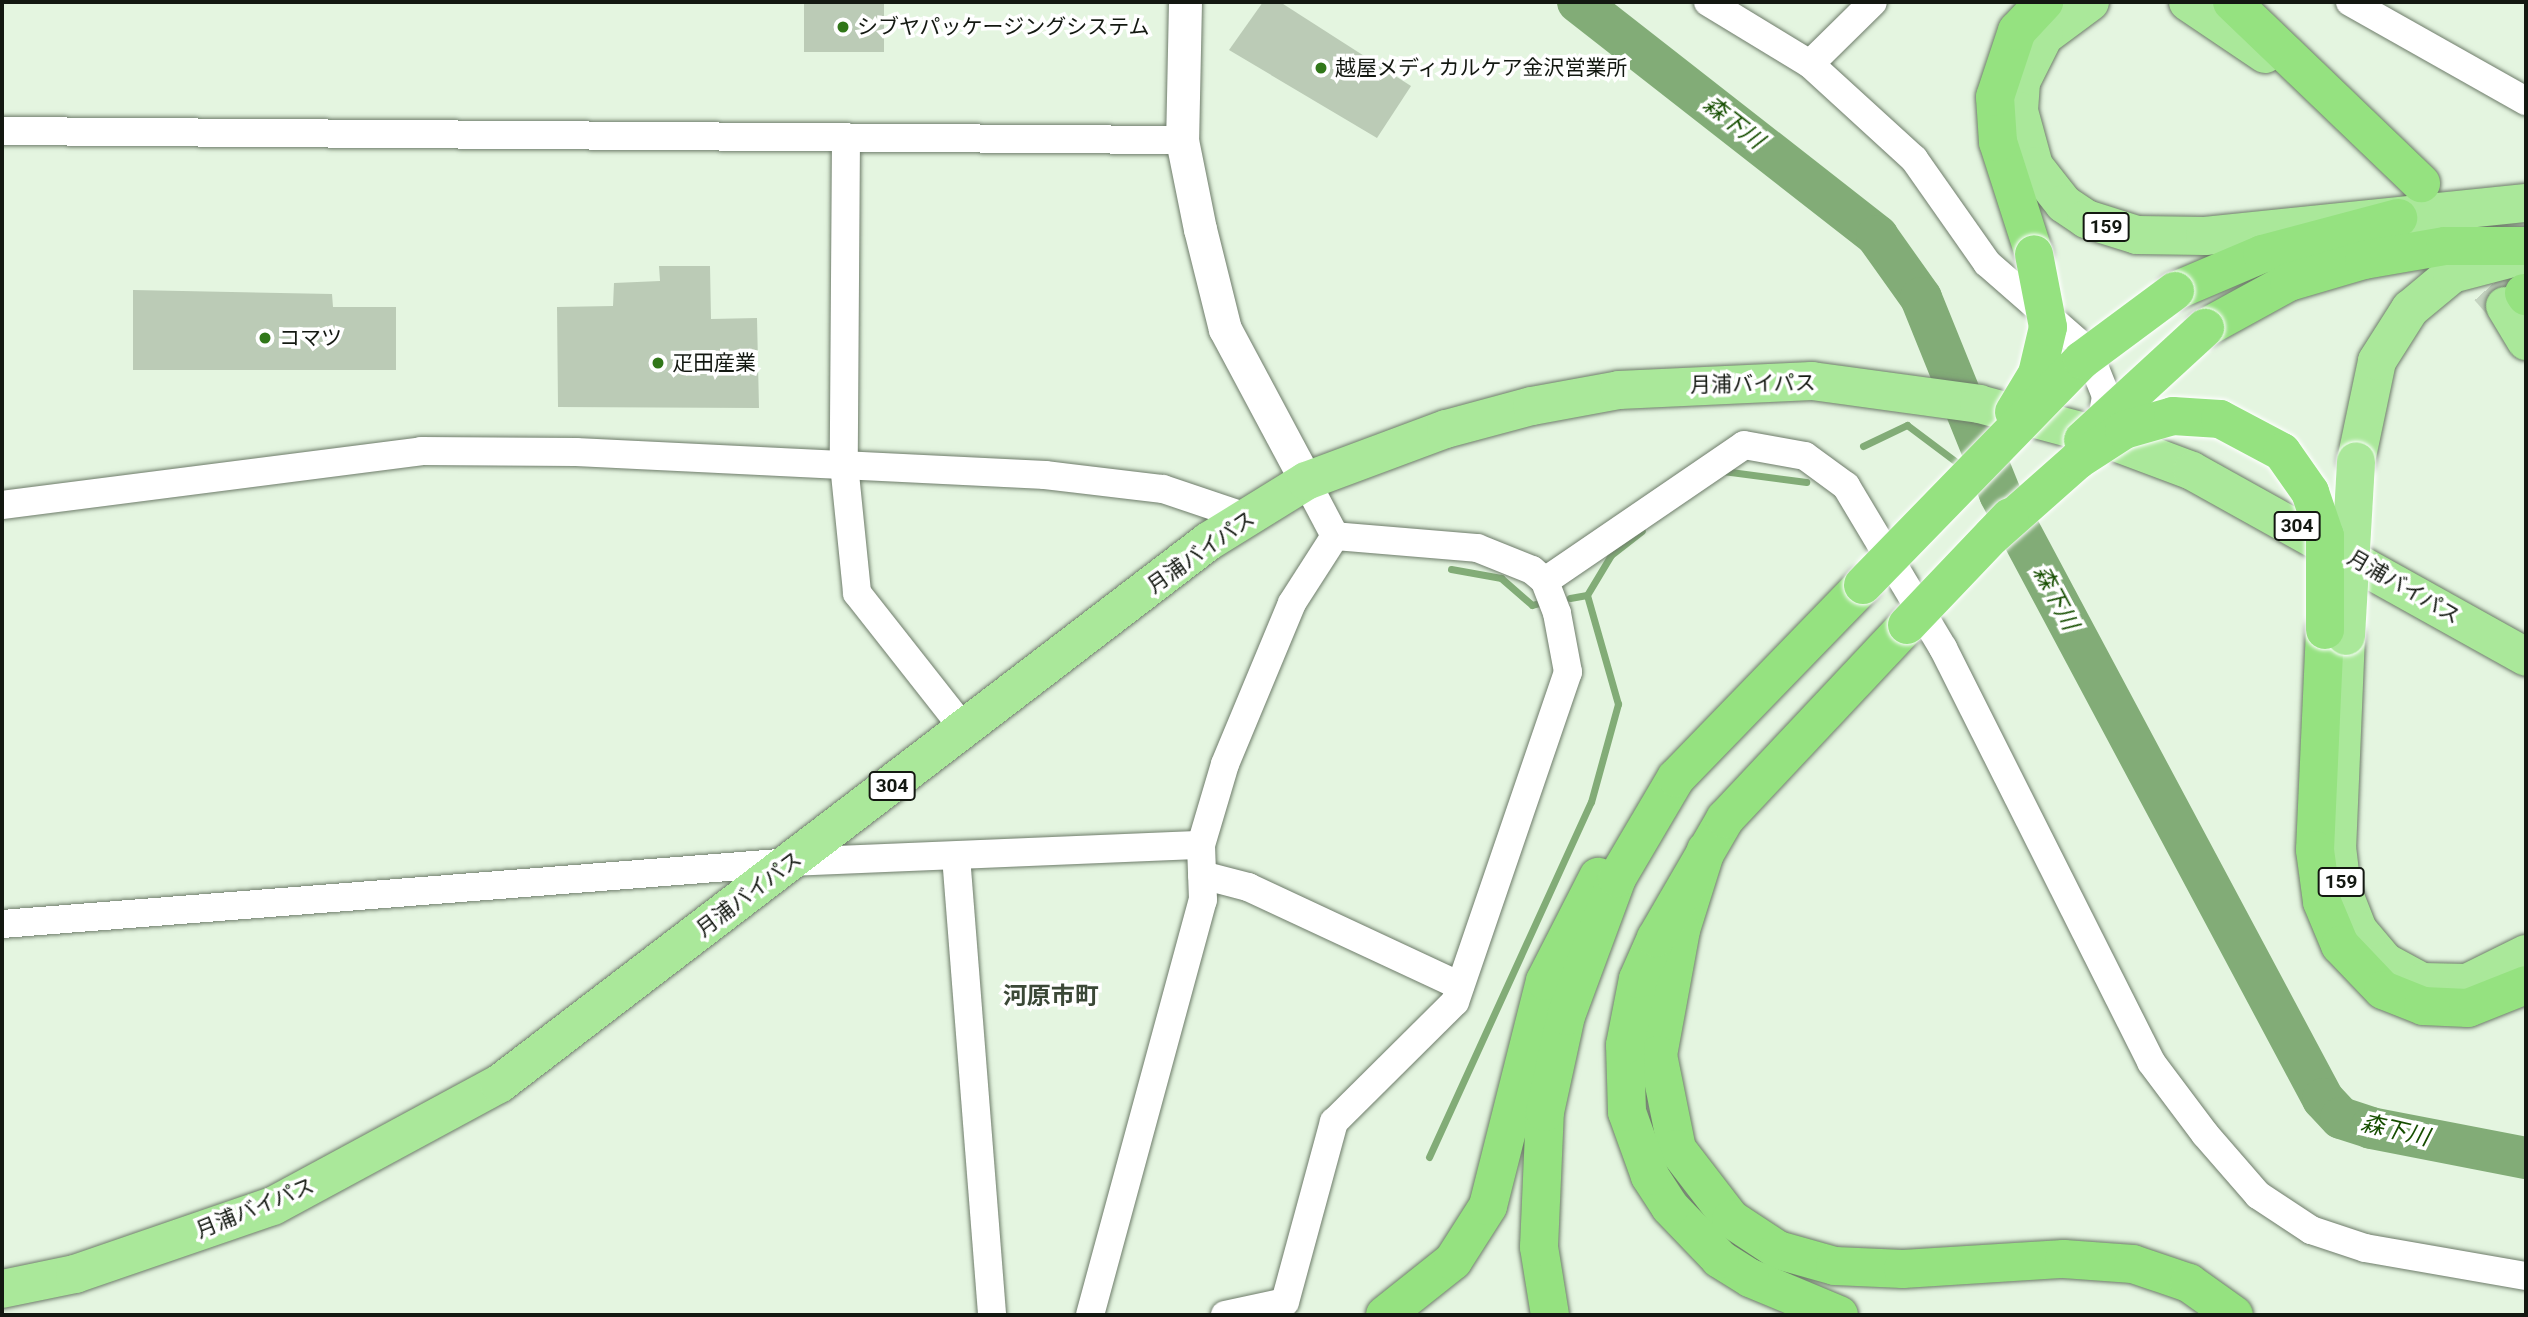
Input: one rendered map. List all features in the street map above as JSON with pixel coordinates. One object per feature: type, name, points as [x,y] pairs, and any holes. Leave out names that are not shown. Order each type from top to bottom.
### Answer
[{"type":"highway","points":[[1947,496],[2037,374],[2048,327],[2034,254],[1998,142],[1995,97],[2017,31],[2044,2]]},
{"type":"highway","name":"159","points":[[2090,2],[2044,36],[2021,82],[2024,139],[2034,166],[2064,204],[2111,229],[2165,237],[2408,197],[2517,214]]},
{"type":"highway","points":[[2188,2],[2253,43],[2408,197]]},
{"type":"highway","points":[[2232,2],[2408,197]]},
{"type":"highway","points":[[1385,1315],[1453,1261],[1488,1206],[1534,1020],[1561,942],[1602,870],[1656,803],[1947,496],[2082,360],[2175,291],[2408,197]]},
{"type":"highway","points":[[2295,244],[2517,214]]},
{"type":"highway","points":[[1839,1315],[1788,1297],[1720,1259],[1670,1207],[1633,1133],[1625,1045],[1638,979],[1706,850],[1747,789],[2146,375],[2205,328],[2289,282],[2364,260],[2445,246],[2526,246]]},
{"type":"highway","name":"159","points":[[2526,255],[2452,274],[2410,309],[2377,361],[2356,461],[2336,633],[2337,847],[2342,890],[2358,930],[2385,962],[2422,982],[2467,983],[2526,954]]},
{"type":"highway","points":[[2519,298],[2526,341]]},
{"type":"highway","name":"月浦バイパス","points":[[2,1289],[75,1274],[272,1206],[499,1084],[1249,518],[1306,481],[1447,429],[1532,406],[1619,390],[1812,381],[1897,389],[2055,423],[2099,436],[2276,514],[2526,657]]},
{"type":"highway","points":[[1992,536],[2078,460],[2124,430],[2173,416],[2220,419],[2282,452],[2310,492],[2325,536],[2336,633],[2315,850],[2322,902],[2340,945],[2374,984],[2423,1006],[2468,1008],[2526,985]]},
{"type":"highway","points":[[1550,1315],[1539,1247],[1545,1112],[1566,1016],[1616,878],[1656,803]]},
{"type":"highway","points":[[1706,850],[1681,930],[1658,1055],[1666,1120],[1691,1175],[1731,1219],[1788,1253],[1868,1269],[2064,1258],[2133,1264],[2189,1283],[2234,1315]]},
{"type":"street","points":[[1185,2],[1182,140],[1225,329],[1335,536]]},
{"type":"street","points":[[1709,2],[1810,64],[1914,159],[1987,263],[2088,351],[2106,396],[2099,436]]},
{"type":"street","points":[[1810,64],[1873,2]]},
{"type":"street","points":[[2350,2],[2526,101]]},
{"type":"street","points":[[2,131],[1182,140]]},
{"type":"street","points":[[846,137],[844,464],[857,593],[965,730]]},
{"type":"street","points":[[1545,581],[1744,445],[1815,464],[1846,486],[1943,648],[2151,1062],[2205,1134],[2258,1195],[2311,1230],[2365,1248],[2526,1276]]},
{"type":"street","points":[[2,505],[421,451],[844,464],[1045,475],[1163,489],[1249,518]]},
{"type":"street","points":[[1225,1315],[1285,1302],[1334,1122],[1455,1002],[1568,672],[1565,642],[1545,581],[1477,548],[1335,536]]},
{"type":"street","points":[[1090,1315],[1203,900],[1201,845],[1225,764],[1292,603],[1335,536]]},
{"type":"street","points":[[2,925],[791,862],[1201,845]]},
{"type":"street","points":[[956,856],[992,1315]]},
{"type":"street","points":[[1202,876],[1248,887],[1460,986]]},
{"type":"building","name":"シブヤパッケージングシステム","points":[[804,2],[884,2],[884,52],[804,52]]},
{"type":"building","name":"越屋メディカルケア金沢営業所","points":[[1263,2],[1280,2],[1411,86],[1377,138],[1229,50]]},
{"type":"building","name":"疋田産業","points":[[659,266],[710,266],[711,319],[757,318],[759,408],[558,407],[557,307],[613,306],[614,283],[660,281]]},
{"type":"building","name":"コマツ","points":[[133,290],[332,294],[333,307],[396,307],[396,370],[133,370]]},
{"type":"waterway","name":"森下川","points":[[1578,2],[1877,236],[1921,298],[2000,494],[2323,1099],[2341,1118],[2371,1128],[2526,1158]]},
{"type":"waterway","points":[[1863,446],[1907,425],[1963,467]]},
{"type":"waterway","points":[[1723,471],[1806,482]]},
{"type":"waterway","points":[[1981,480],[2000,494]]},
{"type":"waterway","points":[[1429,1157],[1591,802],[1618,704],[1587,595],[1611,555],[1642,531]]},
{"type":"waterway","points":[[1451,569],[1501,578],[1532,605],[1539,603]]},
{"type":"waterway","points":[[1570,598],[1587,595]]},
{"type":"tunnel","points":[[2451,245],[2505,306]]},
{"type":"place","name":"シブヤパッケージングシステム","points":[[843,27]]},
{"type":"place","name":"越屋メディカルケア金沢営業所","points":[[1321,68]]},
{"type":"place","name":"コマツ","points":[[265,338]]},
{"type":"place","name":"疋田産業","points":[[658,363]]},
{"type":"district","name":"河原市町","points":[[1051,997]]}]
